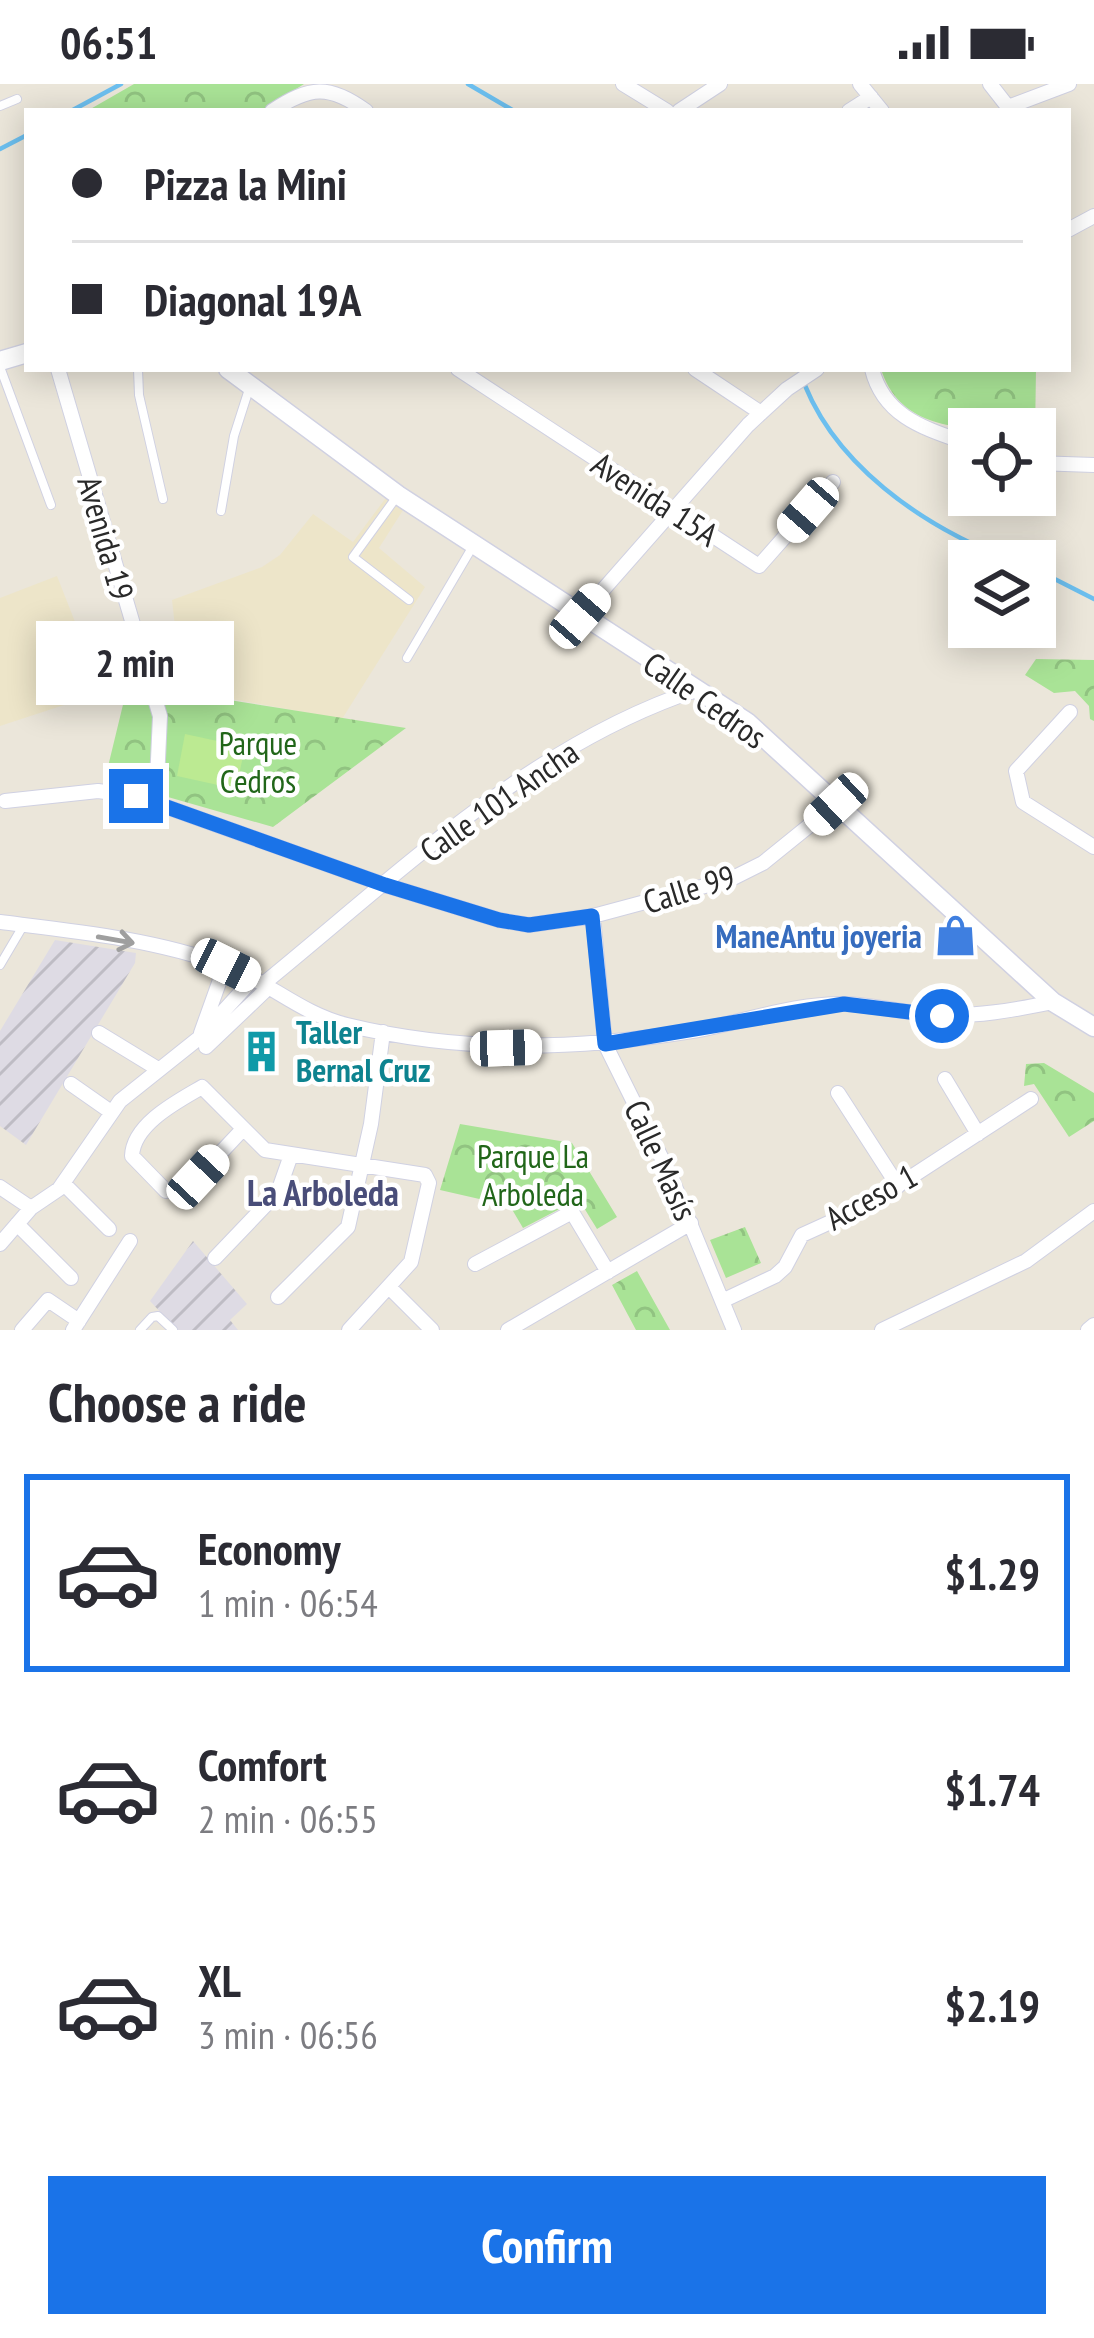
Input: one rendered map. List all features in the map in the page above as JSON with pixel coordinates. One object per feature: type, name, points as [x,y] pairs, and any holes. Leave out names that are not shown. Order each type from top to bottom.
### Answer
[{"type":"street","points":[[622,84],[662,108]]},
{"type":"street","points":[[684,108],[720,84]]},
{"type":"street","points":[[1010,108],[1070,84]]},
{"type":"street","points":[[276,108],[305,89],[334,90],[364,108]]},
{"type":"street","name":"Avenida 19","points":[[59,372],[160,716],[156,803]]},
{"type":"street","name":"Calle Cedros","points":[[232,372],[398,495],[747,722],[1053,1002],[1094,1027]]},
{"type":"street","name":"Avenida 15A","points":[[462,372],[759,566],[833,482]]},
{"type":"street","points":[[700,372],[761,413]]},
{"type":"street","points":[[580,616],[761,413],[813,372]]},
{"type":"street","points":[[873,372],[887,402],[903,418],[948,436]]},
{"type":"street","points":[[1056,464],[1094,465]]},
{"type":"street","name":"Calle 101 Ancha","points":[[0,1244],[31,1208],[63,1183],[111,1112],[158,1069],[202,1042],[262,983],[442,836],[613,723],[696,690]]},
{"type":"street","points":[[1070,712],[1016,771],[1023,802],[1094,847]]},
{"type":"street","name":"Calle 99","points":[[5,801],[98,790],[136,796],[385,885],[529,925],[592,916],[731,880],[782,850],[836,804]]},
{"type":"street","name":"Calle Masís","points":[[592,916],[605,1044],[691,1223],[732,1329]]},
{"type":"street","points":[[0,922],[183,952],[226,965],[323,1018],[446,1044],[506,1048],[605,1044],[846,1004],[942,1016],[1053,1002]]},
{"type":"street","points":[[202,1042],[226,965]]},
{"type":"street","points":[[278,1298],[346,1232],[363,1165],[382,1032]]},
{"type":"street","points":[[99,1033],[158,1069]]},
{"type":"street","points":[[945,1079],[978,1134]]},
{"type":"street","points":[[70,1084],[111,1112]]},
{"type":"street","points":[[166,1192],[132,1156],[132,1144],[154,1119],[202,1087],[263,1149],[427,1176],[413,1257],[391,1289],[350,1330]]},
{"type":"street","points":[[838,1093],[898,1186]]},
{"type":"street","name":"Acceso 1","points":[[722,1301],[775,1276],[802,1235],[868,1204],[1031,1100]]},
{"type":"street","points":[[198,1177],[242,1130]]},
{"type":"street","points":[[215,1258],[278,1192],[291,1155]]},
{"type":"street","points":[[63,1183],[109,1229]]},
{"type":"street","points":[[0,1187],[31,1208]]},
{"type":"street","points":[[882,1330],[1026,1261],[1094,1211]]},
{"type":"street","points":[[475,1264],[566,1214],[575,1215],[608,1272]]},
{"type":"street","points":[[508,1330],[691,1223]]},
{"type":"street","points":[[17,1224],[70,1278]]},
{"type":"street","points":[[22,1330],[48,1300],[76,1326],[130,1240]]},
{"type":"street","points":[[391,1289],[432,1330]]},
{"type":"lane","points":[[0,106],[17,99]]},
{"type":"lane","points":[[0,364],[51,506]]},
{"type":"lane","points":[[138,372],[163,499]]},
{"type":"lane","points":[[221,512],[234,436],[250,386]]},
{"type":"lane","points":[[398,495],[352,557],[409,600]]},
{"type":"lane","points":[[406,658],[474,545]]},
{"type":"lane","points":[[0,965],[24,925]]},
{"type":"lane","points":[[140,1330],[158,1316],[173,1330]]},
{"type":"shaded area","points":[[388,495],[405,507],[379,548],[425,587],[342,719],[182,690],[172,600],[262,567],[280,555],[313,514],[353,542]]},
{"type":"shaded area","points":[[57,576],[90,660],[123,649],[128,684],[0,726],[0,598]]},
{"type":"shaded area","points":[[55,940],[136,953],[135,963],[26,1145],[0,1126],[0,1031]]},
{"type":"shaded area","points":[[193,1241],[247,1304],[230,1320],[238,1330],[177,1330],[150,1301]]},
{"type":"green space","points":[[134,84],[304,84],[266,108],[92,108]]},
{"type":"green space","points":[[882,372],[1036,372],[1035,408],[948,408],[948,425],[906,407]]},
{"type":"green space","points":[[1036,659],[1094,660],[1094,721],[1089,706],[1075,691],[1054,693],[1025,675]]},
{"type":"green space","name":"Parque Cedros","points":[[128,684],[406,728],[273,827],[105,779]]},
{"type":"green space","points":[[185,734],[245,747],[236,789],[177,776]]},
{"type":"green space","points":[[1044,1063],[1094,1093],[1094,1121],[1069,1137],[1034,1084],[1024,1086],[1026,1064]]},
{"type":"green space","name":"Parque La Arboleda","points":[[460,1124],[572,1143],[617,1217],[597,1229],[581,1203],[573,1202],[523,1228],[510,1206],[440,1190]]},
{"type":"green space","points":[[745,1227],[761,1263],[726,1278],[710,1240]]},
{"type":"green space","points":[[637,1271],[670,1330],[636,1330],[612,1285]]},
{"type":"waterway","points":[[77,108],[121,84]]},
{"type":"waterway","points":[[468,84],[509,108]]},
{"type":"waterway","points":[[0,149],[24,137]]},
{"type":"waterway","points":[[800,372],[813,403],[857,463],[915,511],[966,540]]},
{"type":"waterway","points":[[1056,580],[1094,599]]},
{"type":"place","name":"ManeAntu joyeria","points":[[956,936]]},
{"type":"place","name":"Taller Bernal Cruz","points":[[262,1051]]},
{"type":"district","name":"La Arboleda","points":[[323,1193]]},
{"type":"route","points":[[136,796],[385,885],[499,920],[529,925],[592,916],[605,1044],[844,1004],[942,1016]]}]
